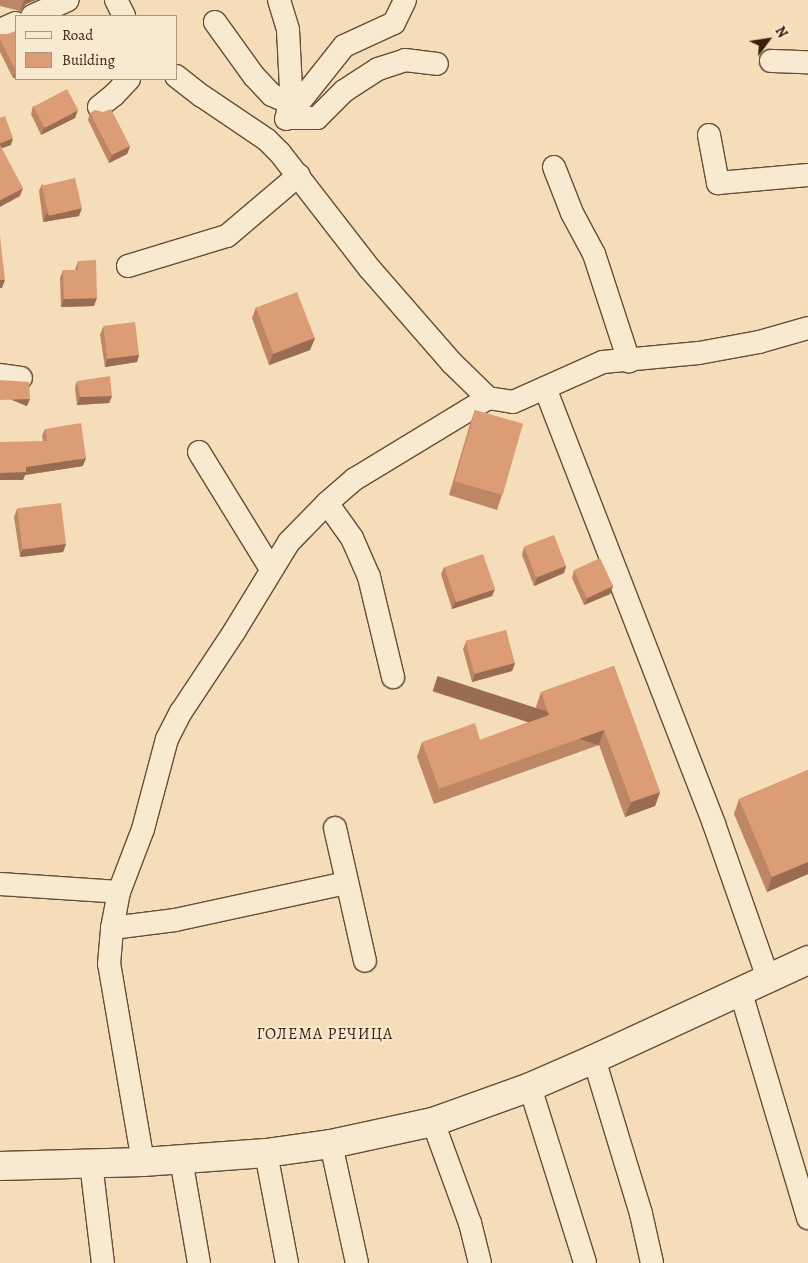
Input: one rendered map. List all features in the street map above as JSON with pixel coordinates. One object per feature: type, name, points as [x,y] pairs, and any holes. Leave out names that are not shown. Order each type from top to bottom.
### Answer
[{"type":"main road","points":[[0,1166],[143,1162],[266,1153],[332,1144],[433,1122],[530,1086],[594,1059],[808,960]]},
{"type":"street","points":[[34,15],[68,0]]},
{"type":"street","points":[[116,0],[124,15]]},
{"type":"street","points":[[279,0],[288,30],[290,89],[288,110]]},
{"type":"street","points":[[267,140],[288,110],[344,46],[394,23],[405,0]]},
{"type":"street","points":[[215,22],[254,76],[288,110],[317,118],[344,91],[378,69],[406,60],[437,64]]},
{"type":"street","points":[[0,30],[15,23]]},
{"type":"street","points":[[771,61],[808,62]]},
{"type":"street","points":[[178,78],[267,140],[299,175],[370,269],[452,363],[488,398],[512,402],[603,362],[699,353],[759,342],[808,328]]},
{"type":"street","points":[[99,107],[128,80]]},
{"type":"street","points":[[709,135],[718,182],[808,175]]},
{"type":"street","points":[[554,167],[572,213],[594,254],[629,361]]},
{"type":"street","points":[[128,266],[227,236],[299,175]]},
{"type":"street","points":[[545,388],[714,824],[768,978]]},
{"type":"street","points":[[143,1162],[109,964],[112,928],[119,892],[143,829],[167,738],[181,712],[234,632],[288,542],[327,503],[355,479],[488,398]]},
{"type":"street","points":[[199,452],[271,569]]},
{"type":"street","points":[[327,503],[352,538],[369,577],[393,677]]},
{"type":"street","points":[[335,828],[365,962]]},
{"type":"street","points":[[112,928],[175,920],[346,883]]},
{"type":"street","points":[[0,884],[119,892]]},
{"type":"street","points":[[741,992],[808,1218]]},
{"type":"street","points":[[594,1059],[641,1214],[652,1263]]},
{"type":"street","points":[[530,1086],[585,1263]]},
{"type":"street","points":[[433,1122],[470,1223],[480,1263]]},
{"type":"street","points":[[332,1144],[357,1263]]},
{"type":"street","points":[[266,1153],[287,1263]]},
{"type":"street","points":[[181,1159],[199,1263]]},
{"type":"street","points":[[91,1163],[103,1263]]},
{"type":"building","points":[[15,31],[15,69],[0,39],[0,34]]},
{"type":"building","points":[[67,89],[78,110],[45,128],[33,107]]},
{"type":"building","points":[[111,109],[130,146],[112,155],[90,113],[95,110],[103,112]]},
{"type":"building","points":[[5,116],[13,138],[0,143],[0,118]]},
{"type":"building","points":[[0,145],[23,188],[0,200]]},
{"type":"building","points":[[75,178],[82,208],[49,216],[42,186]]},
{"type":"building","points":[[0,236],[5,280],[0,280]]},
{"type":"building","points":[[96,260],[97,298],[64,299],[63,270],[78,270],[78,261]]},
{"type":"building","points":[[297,292],[315,338],[273,354],[256,308]]},
{"type":"building","points":[[135,322],[139,355],[107,359],[103,326]]},
{"type":"building","points":[[110,376],[112,396],[80,397],[77,381]]},
{"type":"building","points":[[0,380],[29,382],[30,399],[0,400]]},
{"type":"building","points":[[475,410],[523,424],[503,495],[455,481]]},
{"type":"building","points":[[81,423],[86,458],[26,467],[26,472],[0,473],[0,442],[47,441],[45,429]]},
{"type":"building","points":[[61,503],[66,544],[22,549],[17,508]]},
{"type":"building","points":[[554,535],[566,566],[536,577],[524,546]]},
{"type":"building","points":[[483,554],[495,589],[456,602],[444,567]]},
{"type":"building","points":[[600,558],[613,586],[587,598],[574,570]]},
{"type":"building","points":[[506,630],[515,663],[474,674],[465,641]]},
{"type":"building","points":[[614,666],[660,792],[631,802],[604,730],[439,789],[422,742],[475,723],[480,740],[549,715],[541,692]]},
{"type":"building","points":[[808,770],[808,862],[772,877],[739,799]]},
{"type":"district","name":"ГОЛЕМА РЕЧИЦА","points":[[325,1034]]}]
